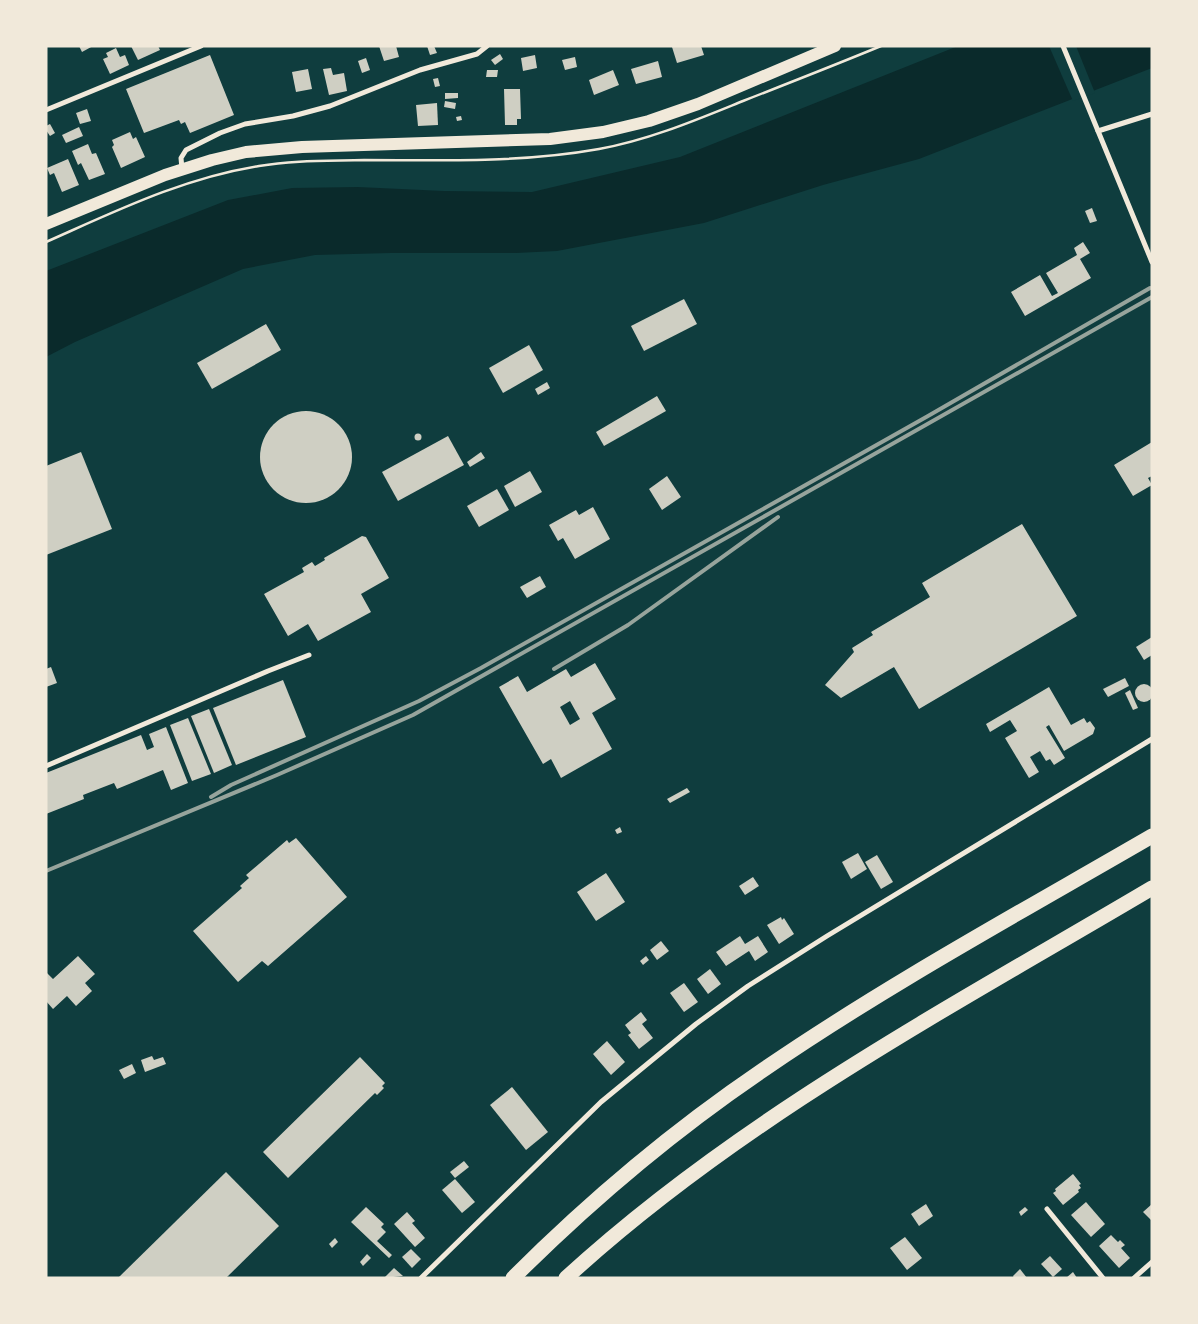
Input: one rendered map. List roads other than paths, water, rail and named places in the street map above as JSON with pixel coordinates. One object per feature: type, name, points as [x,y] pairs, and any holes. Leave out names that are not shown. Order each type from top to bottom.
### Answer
[{"type":"highway","points":[[513,1278],[619,1180],[689,1123],[763,1070],[919,972],[1152,836]]},
{"type":"highway","points":[[566,1278],[643,1212],[752,1130],[898,1038],[1152,888]]},
{"type":"main road","points":[[46,224],[121,192],[182,169],[229,156],[279,148],[550,139],[597,134],[649,121],[698,104],[835,46]]},
{"type":"street","points":[[46,110],[201,46]]},
{"type":"street","points":[[182,169],[181,158],[186,150],[220,133],[245,124],[293,116],[330,106],[420,70],[477,54],[487,46]]},
{"type":"street","points":[[1063,46],[1152,262]]},
{"type":"street","points":[[1098,131],[1152,114]]},
{"type":"street","points":[[46,766],[268,670],[308,655]]},
{"type":"street","points":[[421,1278],[601,1102],[696,1024],[755,982],[827,936],[1152,739]]},
{"type":"street","points":[[1046,1209],[1102,1278]]},
{"type":"street","points":[[1134,1278],[1152,1262]]},
{"type":"water","points":[[958,46],[1152,46],[1152,68],[919,159],[823,185],[704,223],[557,251],[315,255],[243,269],[75,342],[46,357],[46,271],[228,200],[292,188],[358,187],[444,191],[532,192],[680,157]]},
{"type":"railway","points":[[211,797],[231,785],[419,701],[481,668],[928,416],[1150,288]]},
{"type":"railway","points":[[46,871],[277,775],[413,715],[1152,297]]},
{"type":"railway","points":[[554,669],[628,625],[778,517]]}]
